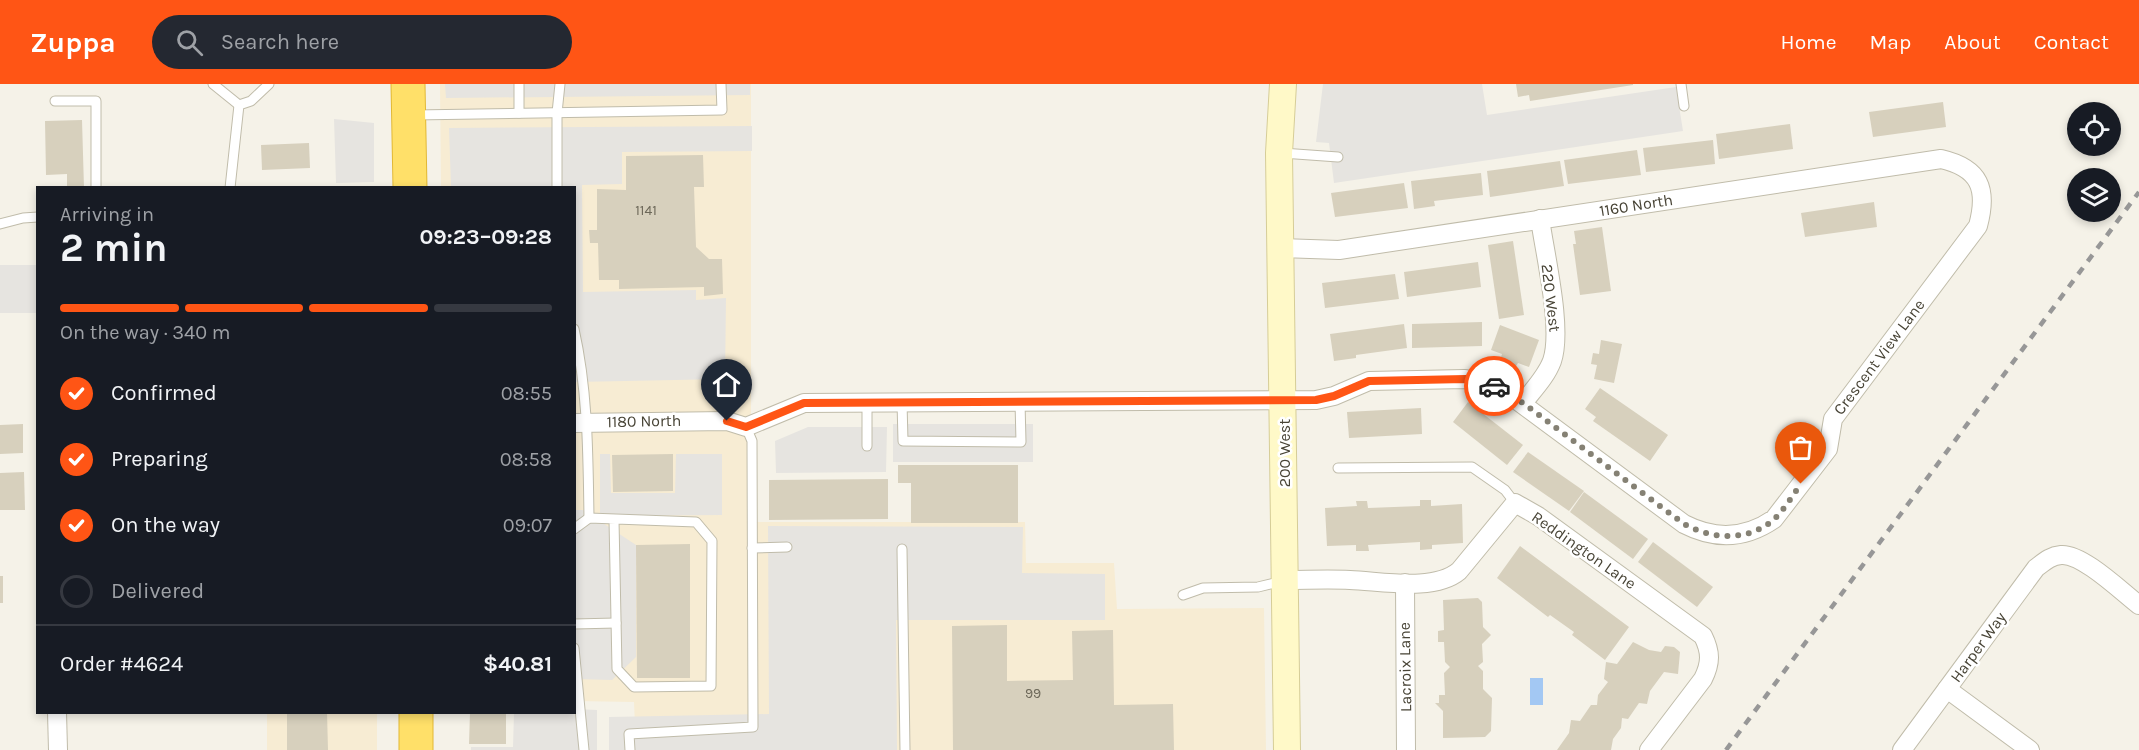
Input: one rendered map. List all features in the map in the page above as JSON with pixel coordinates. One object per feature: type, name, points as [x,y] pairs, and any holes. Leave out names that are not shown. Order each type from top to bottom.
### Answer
[{"type":"highway","points":[[408,100],[410,186]]},
{"type":"highway","points":[[416,714],[416,750]]},
{"type":"street","name":"200 West","points":[[1283,84],[1279,153],[1287,750]]},
{"type":"street","name":"1160 North","points":[[1281,248],[1340,250],[1941,159],[1958,163],[1972,174],[1980,188]]},
{"type":"street","name":"Crescent View Lane","points":[[1283,400],[1316,400],[1334,396],[1369,381],[1465,379],[1499,387],[1684,524],[1694,530],[1716,536],[1740,535],[1764,527],[1774,519],[1828,449],[1833,419],[1978,226],[1983,208],[1980,188]]},
{"type":"street","name":"220 West","points":[[1523,403],[1546,373],[1556,344],[1556,324],[1540,219]]},
{"type":"street","points":[[746,427],[804,403],[1283,400]]},
{"type":"street","name":"1180 North","points":[[581,422],[727,421],[746,427]]},
{"type":"street","name":"Reddington Lane","points":[[1285,580],[1352,580],[1381,584],[1450,579],[1459,572],[1515,504],[1538,516],[1702,636],[1707,645],[1710,658],[1702,679],[1649,750]]},
{"type":"street","name":"Harper Way","points":[[1902,750],[2036,568],[2047,559],[2062,555],[2075,557],[2139,605]]},
{"type":"street","name":"Lacroix Lane","points":[[1405,583],[1406,750]]},
{"type":"street","points":[[1947,689],[2030,750]]},
{"type":"street","points":[[57,714],[58,750]]},
{"type":"lane","points":[[213,84],[239,105]]},
{"type":"lane","points":[[239,105],[251,101],[269,84]]},
{"type":"lane","points":[[519,84],[519,113]]},
{"type":"lane","points":[[557,186],[557,113],[560,84]]},
{"type":"lane","points":[[408,100],[519,113],[722,110],[721,84]]},
{"type":"lane","points":[[1681,84],[1684,106]]},
{"type":"lane","points":[[55,101],[96,101],[96,186]]},
{"type":"lane","points":[[230,186],[239,105]]},
{"type":"lane","points":[[1279,153],[1338,157]]},
{"type":"lane","points":[[0,224],[23,218],[36,218]]},
{"type":"lane","points":[[576,338],[582,364],[584,405],[581,422],[589,518]]},
{"type":"lane","points":[[867,402],[867,446]]},
{"type":"lane","points":[[902,402],[903,441],[1021,442],[1020,402]]},
{"type":"lane","points":[[627,750],[629,734],[753,727],[752,441],[746,427]]},
{"type":"lane","points":[[1338,468],[1472,467],[1504,490],[1515,504]]},
{"type":"lane","points":[[576,528],[589,518],[696,522],[712,541],[711,686],[634,687],[616,669],[614,520]]},
{"type":"lane","points":[[752,548],[787,547]]},
{"type":"lane","points":[[902,549],[904,750]]},
{"type":"lane","points":[[1183,595],[1203,588],[1258,587],[1285,580]]},
{"type":"lane","points":[[576,624],[616,623]]},
{"type":"lane","points":[[576,668],[584,750]]},
{"type":"shaded area","points":[[440,84],[751,84],[751,522],[1025,522],[1026,563],[1114,563],[1117,609],[1264,608],[1266,750],[636,750],[634,702],[576,701],[576,186],[441,186]]},
{"type":"shaded area","points":[[445,84],[750,84],[750,95],[446,98]]},
{"type":"shaded area","points":[[1323,84],[1482,84],[1487,115],[1676,87],[1683,131],[1334,183],[1329,143],[1316,142]]},
{"type":"shaded area","points":[[334,119],[374,123],[374,182],[336,183]]},
{"type":"shaded area","points":[[752,126],[752,151],[622,152],[622,184],[582,185],[583,292],[696,290],[696,300],[726,298],[725,379],[576,382],[576,186],[451,186],[449,128]]},
{"type":"shaded area","points":[[0,265],[36,265],[36,313],[0,313]]},
{"type":"shaded area","points":[[893,424],[1033,424],[1033,462],[893,462]]},
{"type":"shaded area","points":[[808,427],[887,427],[886,472],[776,473],[775,441]]},
{"type":"shaded area","points":[[600,454],[610,454],[611,493],[675,493],[676,454],[722,454],[722,515],[600,516]]},
{"type":"shaded area","points":[[576,510],[583,510],[636,545],[636,657],[612,680],[576,679]]},
{"type":"shaded area","points":[[768,526],[1023,527],[1022,573],[1105,574],[1105,620],[896,620],[897,750],[609,750],[609,717],[769,714]]},
{"type":"shaded area","points":[[576,709],[597,710],[597,750],[471,750],[471,747],[513,747],[514,714],[576,714]]},
{"type":"shaded area","points":[[267,714],[377,714],[377,750],[267,750]]},
{"type":"water","points":[[1530,678],[1543,678],[1543,705],[1530,705]]},
{"type":"building","points":[[1516,84],[1633,85],[1530,101],[1529,95],[1518,97]]},
{"type":"building","points":[[1943,102],[1946,127],[1873,137],[1869,112]]},
{"type":"building","points":[[82,120],[84,186],[67,186],[67,174],[46,175],[45,121]]},
{"type":"building","points":[[1790,124],[1793,149],[1719,159],[1716,134]]},
{"type":"building","points":[[1713,140],[1715,164],[1646,172],[1643,148]]},
{"type":"building","points":[[309,143],[310,168],[262,170],[261,145]]},
{"type":"building","points":[[1637,150],[1641,175],[1568,184],[1564,160]]},
{"type":"building","points":[[703,155],[704,187],[694,187],[696,247],[709,259],[722,259],[723,294],[704,296],[704,287],[619,289],[619,280],[599,280],[598,243],[590,243],[589,230],[597,230],[597,189],[626,190],[626,156]]},
{"type":"building","points":[[1560,161],[1564,186],[1490,197],[1487,171]]},
{"type":"building","points":[[1481,173],[1483,195],[1434,201],[1435,206],[1414,209],[1411,181]]},
{"type":"building","points":[[1404,183],[1408,208],[1335,217],[1331,193]]},
{"type":"building","points":[[1874,202],[1877,227],[1805,237],[1801,213]]},
{"type":"building","points":[[1602,227],[1611,291],[1580,295],[1573,244],[1576,244],[1574,231]]},
{"type":"building","points":[[1513,241],[1524,315],[1499,319],[1488,245]]},
{"type":"building","points":[[1478,262],[1481,287],[1407,297],[1404,272]]},
{"type":"building","points":[[1395,274],[1399,299],[1325,308],[1322,283]]},
{"type":"building","points":[[1482,322],[1482,346],[1412,348],[1412,324]]},
{"type":"building","points":[[1404,324],[1407,348],[1356,355],[1356,358],[1334,361],[1330,334]]},
{"type":"building","points":[[1500,325],[1539,340],[1529,367],[1518,363],[1516,366],[1500,360],[1502,354],[1491,350]]},
{"type":"building","points":[[1601,340],[1622,344],[1614,383],[1594,379],[1597,365],[1591,364],[1593,353],[1599,354]]},
{"type":"building","points":[[1600,388],[1668,435],[1650,461],[1593,421],[1596,417],[1585,409]]},
{"type":"building","points":[[1468,402],[1523,445],[1507,465],[1453,422]]},
{"type":"building","points":[[1421,408],[1422,434],[1349,438],[1347,412]]},
{"type":"building","points":[[23,424],[23,453],[0,454],[0,425]]},
{"type":"building","points":[[1528,452],[1584,491],[1569,511],[1513,472]]},
{"type":"building","points":[[673,454],[673,491],[613,492],[612,455]]},
{"type":"building","points":[[898,465],[1018,465],[1018,523],[911,523],[911,483],[898,483]]},
{"type":"building","points":[[24,472],[25,510],[0,510],[0,473]]},
{"type":"building","points":[[888,479],[888,519],[769,520],[769,480]]},
{"type":"building","points":[[1584,492],[1648,539],[1633,559],[1570,512]]},
{"type":"building","points":[[1420,500],[1431,500],[1431,506],[1462,504],[1463,543],[1432,545],[1432,549],[1420,550],[1420,542],[1368,545],[1369,551],[1356,551],[1356,545],[1327,546],[1325,508],[1357,506],[1356,501],[1367,501],[1368,508],[1420,506]]},
{"type":"building","points":[[1653,542],[1713,587],[1697,607],[1638,562]]},
{"type":"building","points":[[690,544],[690,678],[637,678],[636,545]]},
{"type":"building","points":[[1520,546],[1629,627],[1605,660],[1572,635],[1574,632],[1550,615],[1548,617],[1497,578]]},
{"type":"building","points":[[0,576],[3,576],[3,603],[0,603]]},
{"type":"building","points":[[1478,598],[1482,602],[1483,627],[1491,635],[1482,644],[1483,662],[1478,666],[1483,671],[1483,689],[1492,698],[1491,731],[1485,737],[1443,738],[1443,711],[1435,703],[1439,703],[1439,695],[1445,695],[1444,673],[1450,667],[1445,662],[1444,642],[1438,642],[1438,631],[1444,630],[1443,600]]},
{"type":"building","points":[[1007,625],[1007,681],[1073,680],[1072,631],[1113,630],[1114,705],[1173,704],[1174,750],[953,750],[952,626]]},
{"type":"building","points":[[1633,642],[1649,650],[1661,652],[1665,646],[1674,647],[1680,652],[1678,674],[1664,672],[1650,691],[1647,704],[1639,703],[1628,719],[1622,718],[1621,728],[1613,739],[1611,750],[1557,750],[1569,733],[1571,720],[1580,721],[1591,705],[1597,705],[1598,695],[1608,682],[1604,679],[1606,662],[1617,664]]},
{"type":"building","points":[[287,714],[327,714],[328,750],[287,750]]},
{"type":"building","points":[[470,714],[506,714],[506,744],[469,744]]},
{"type":"railway","points":[[1726,750],[2139,192]]},
{"type":"way so far","points":[[1494,386],[1523,403],[1694,530],[1716,536],[1727,536],[1740,535],[1764,527],[1774,519],[1801,484]]},
{"type":"route","points":[[727,421],[746,427],[804,403],[1316,400],[1334,396],[1369,381],[1465,379],[1494,386]]}]
